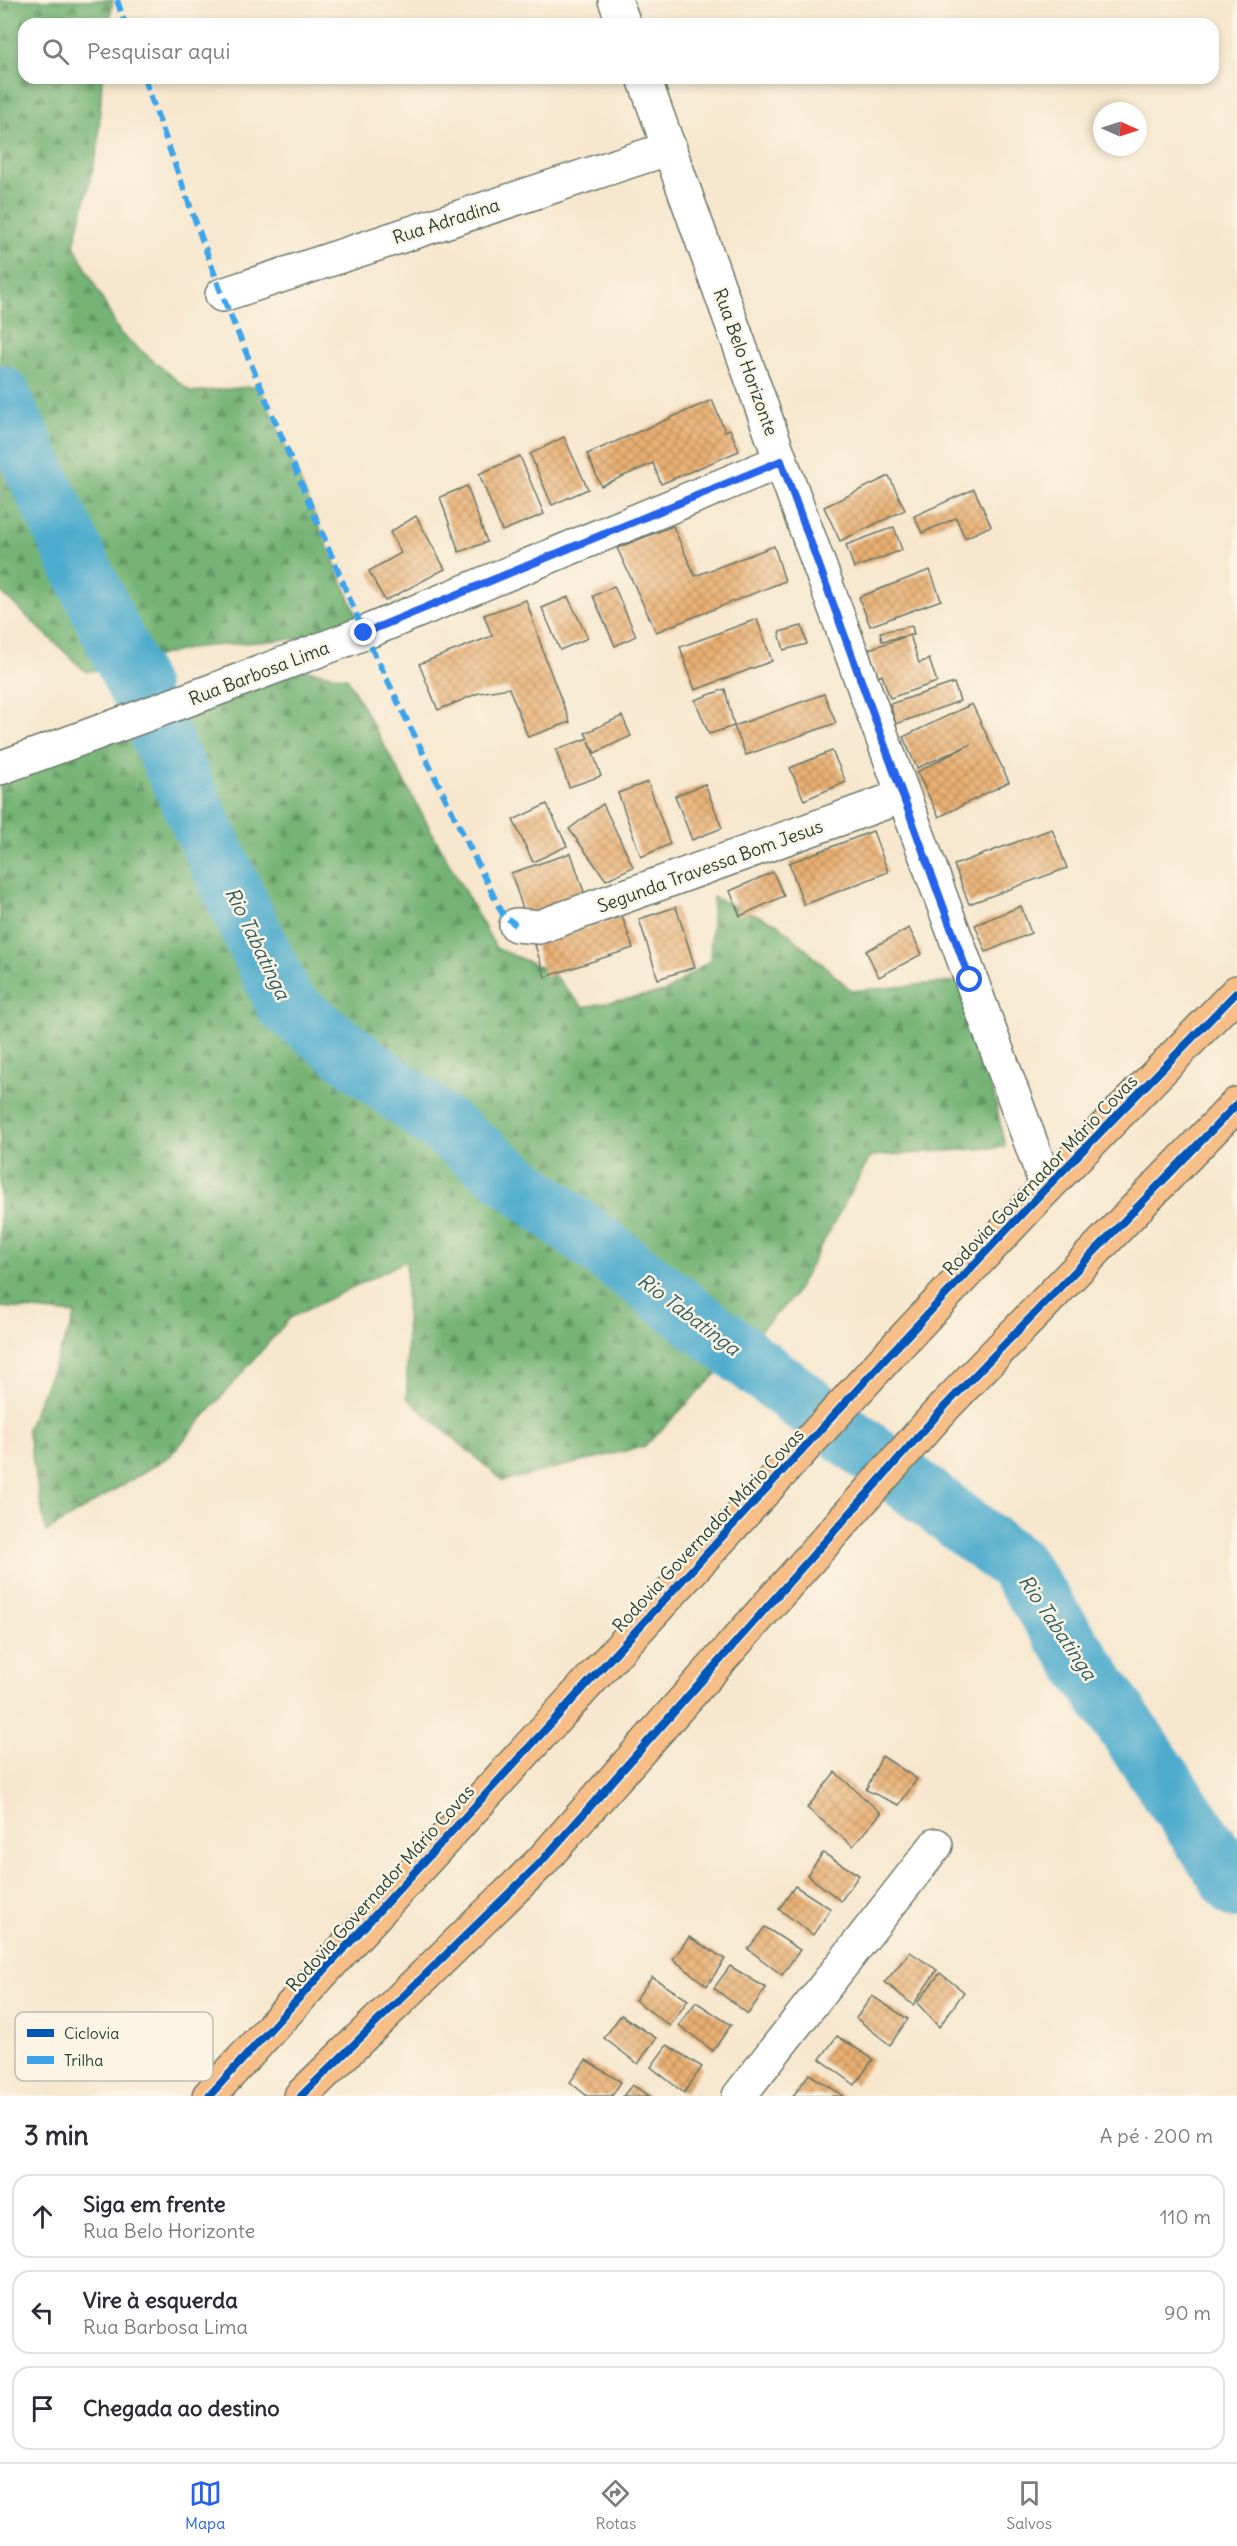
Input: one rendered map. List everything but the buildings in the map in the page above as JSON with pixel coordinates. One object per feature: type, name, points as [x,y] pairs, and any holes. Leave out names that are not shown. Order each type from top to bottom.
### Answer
[{"type":"highway","name":"Rodovia Governador Mário Covas","points":[[209,2096],[888,1356],[1047,1187],[1237,992]]},
{"type":"highway","points":[[301,2096],[541,1862],[946,1405],[1237,1104]]},
{"type":"street","points":[[615,0],[622,18]]},
{"type":"street","name":"Rua Belo Horizonte","points":[[646,84],[781,461],[1047,1187]]},
{"type":"street","name":"Rua Adradina","points":[[222,295],[670,148]]},
{"type":"street","name":"Rua Barbosa Lima","points":[[0,768],[364,633],[781,461]]},
{"type":"street","name":"Segunda Travessa Bom Jesus","points":[[516,925],[538,927],[903,796]]},
{"type":"street","points":[[739,2096],[936,1845]]},
{"type":"green space","points":[[0,0],[113,0],[110,18],[18,18],[18,84],[102,84],[98,148],[74,245],[120,333],[191,392],[260,386],[364,633],[197,647],[86,672],[0,591]]},
{"type":"green space","points":[[280,665],[347,678],[496,948],[550,971],[583,1007],[665,992],[710,960],[713,897],[778,924],[852,991],[970,980],[1005,1147],[871,1156],[793,1297],[645,1446],[503,1481],[407,1398],[406,1261],[290,1318],[170,1456],[46,1532],[27,1429],[76,1314],[0,1307],[0,767]]},
{"type":"waterway","name":"Rio Tabatinga","points":[[0,395],[138,689]]},
{"type":"waterway","name":"Rio Tabatinga","points":[[161,738],[286,1005],[1016,1565],[1237,1889]]},
{"type":"marked path","points":[[117,0],[123,18]]},
{"type":"marked path","points":[[146,84],[222,295],[364,633],[503,915],[516,925]]},
{"type":"cycle path","points":[[209,2096],[888,1356],[1047,1187],[1237,992]]},
{"type":"cycle path","points":[[301,2096],[541,1862],[946,1405],[1237,1104]]},
{"type":"route","points":[[364,633],[781,461],[970,980]]}]
